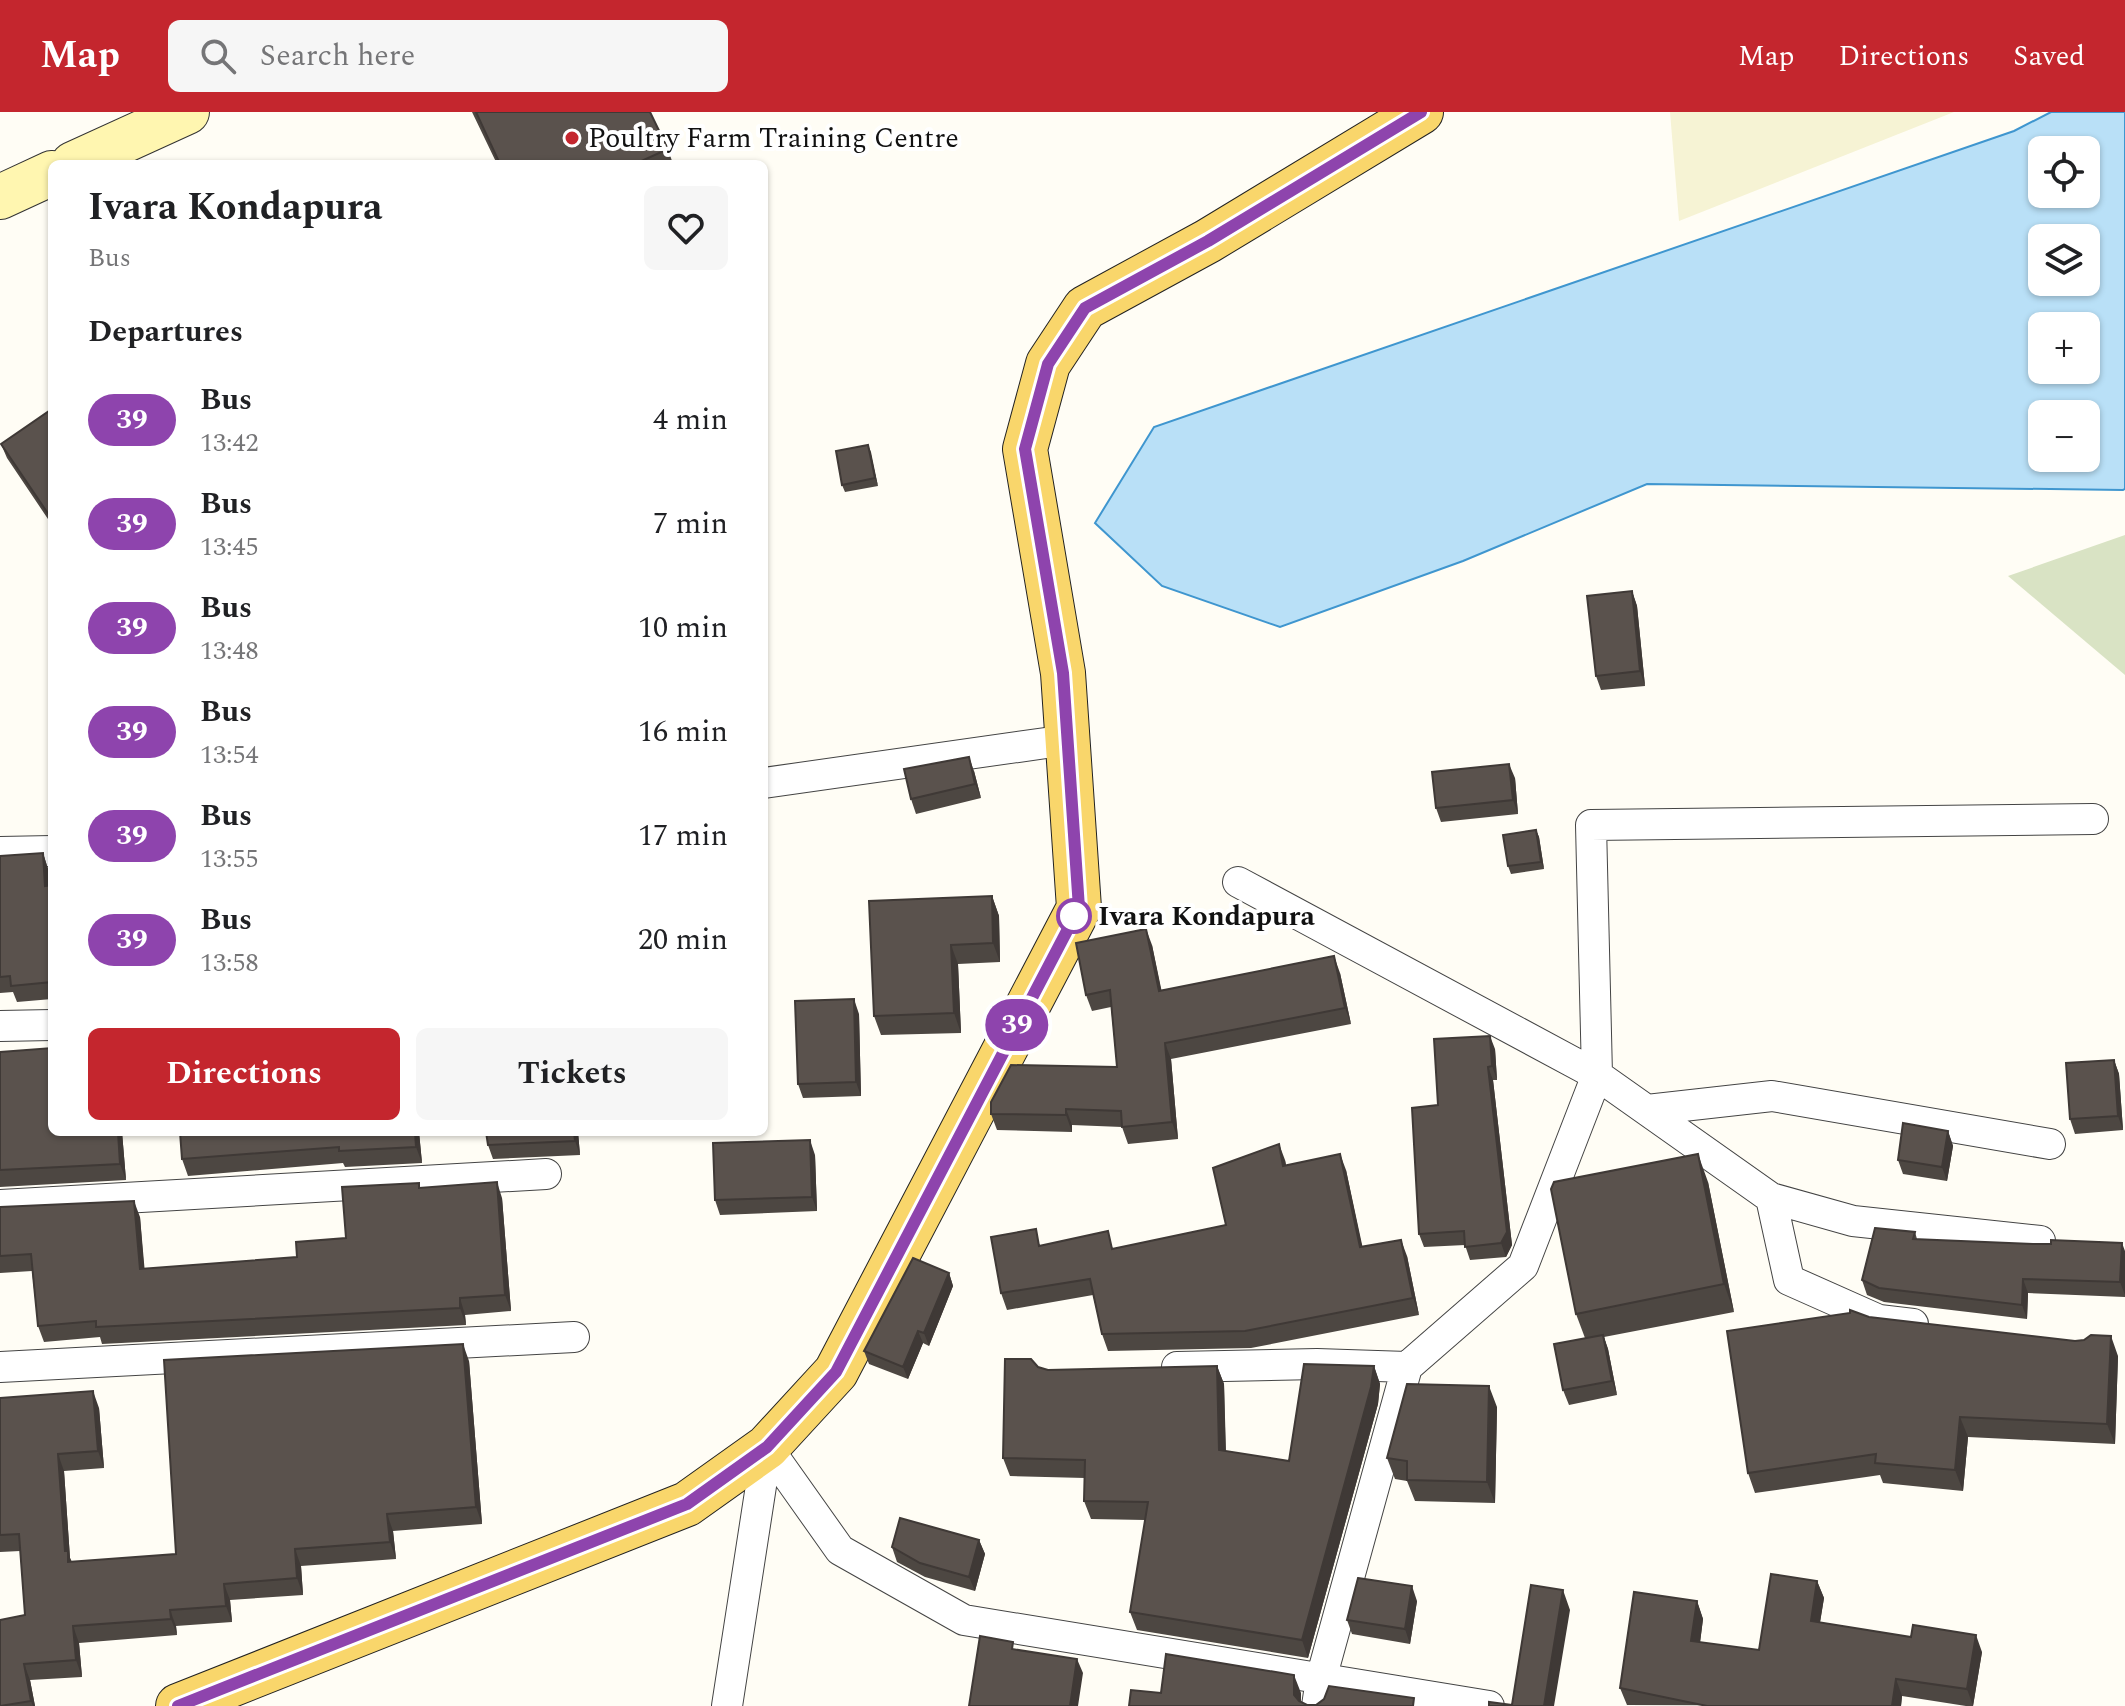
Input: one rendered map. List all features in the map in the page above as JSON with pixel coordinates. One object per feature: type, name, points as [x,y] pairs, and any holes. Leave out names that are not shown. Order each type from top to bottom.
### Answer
[{"type":"main road","points":[[82,160],[187,112]]},
{"type":"main road","points":[[178,1706],[687,1504],[767,1447],[836,1372],[1079,908],[1063,673],[1025,449],[1048,364],[1085,308],[1208,241],[1421,112]]},
{"type":"main road","points":[[0,197],[48,175]]},
{"type":"street","points":[[768,782],[1067,740]]},
{"type":"street","points":[[1319,1692],[1407,1367],[1523,1266],[1597,1075],[1591,825],[2093,819]]},
{"type":"street","points":[[0,852],[48,851]]},
{"type":"street","points":[[1238,882],[1597,1075],[1771,1198],[1853,1221],[2040,1241]]},
{"type":"street","points":[[0,1026],[48,1025]]},
{"type":"street","points":[[1647,1110],[1772,1096],[2050,1144]]},
{"type":"street","points":[[0,1205],[546,1174]]},
{"type":"street","points":[[1771,1198],[1789,1280],[1879,1320],[1943,1327]]},
{"type":"street","points":[[0,1367],[574,1337]]},
{"type":"street","points":[[1147,1368],[1317,1364],[1407,1367]]},
{"type":"street","points":[[767,1447],[840,1550],[964,1620],[1319,1692],[1489,1706]]},
{"type":"street","points":[[727,1706],[767,1447]]},
{"type":"shaded area","points":[[1670,112],[1954,112],[1679,221]]},
{"type":"green space","points":[[2125,535],[2125,675],[2008,576]]},
{"type":"water","points":[[2051,112],[2125,112],[2123,490],[1647,484],[1463,561],[1280,627],[1162,586],[1095,523],[1154,427],[2014,131]]},
{"type":"building","name":"Poultry Farm Training Centre","points":[[476,112],[650,112],[668,149],[644,160],[498,160]]},
{"type":"building","points":[[48,412],[48,514],[1,444]]},
{"type":"building","points":[[868,445],[875,478],[842,485],[836,451]]},
{"type":"building","points":[[1632,591],[1640,671],[1596,676],[1587,596]]},
{"type":"building","points":[[969,757],[975,784],[911,799],[904,769]]},
{"type":"building","points":[[1509,764],[1513,800],[1436,808],[1432,772]]},
{"type":"building","points":[[1536,830],[1541,862],[1508,866],[1503,835]]},
{"type":"building","points":[[43,853],[45,886],[48,886],[48,982],[11,986],[10,976],[0,977],[0,856]]},
{"type":"building","points":[[992,896],[993,943],[951,945],[954,1013],[874,1016],[869,901]]},
{"type":"building","points":[[1146,929],[1159,991],[1334,956],[1345,1008],[1165,1043],[1172,1122],[1122,1127],[1121,1111],[1066,1109],[1066,1115],[991,1114],[991,1102],[1011,1065],[1117,1067],[1110,990],[1086,995],[1076,943]]},
{"type":"building","points":[[854,999],[856,1082],[798,1084],[795,1001]]},
{"type":"building","points":[[1490,1036],[1492,1066],[1488,1067],[1507,1232],[1501,1243],[1465,1247],[1464,1231],[1419,1234],[1412,1108],[1438,1105],[1434,1039]]},
{"type":"building","points":[[48,1048],[48,1136],[118,1136],[120,1164],[0,1170],[0,1052]]},
{"type":"building","points":[[2114,1060],[2118,1116],[2070,1119],[2066,1063]]},
{"type":"building","points":[[1903,1123],[1948,1131],[1942,1167],[1898,1160]]},
{"type":"building","points":[[180,1136],[415,1136],[416,1147],[339,1151],[339,1147],[182,1159]]},
{"type":"building","points":[[487,1136],[574,1136],[575,1141],[488,1145]]},
{"type":"building","points":[[810,1140],[812,1197],[715,1200],[713,1143]]},
{"type":"building","points":[[1279,1144],[1283,1166],[1340,1154],[1360,1247],[1401,1240],[1413,1298],[1245,1331],[1102,1334],[1090,1279],[1001,1293],[991,1237],[1036,1229],[1039,1246],[1108,1231],[1112,1249],[1226,1225],[1213,1168]]},
{"type":"building","points":[[1698,1154],[1724,1284],[1576,1314],[1551,1189],[1554,1182]]},
{"type":"building","points":[[497,1182],[505,1295],[460,1298],[460,1308],[96,1327],[96,1321],[38,1326],[31,1254],[0,1256],[0,1207],[134,1201],[140,1269],[297,1257],[296,1242],[346,1238],[342,1187],[419,1183],[419,1188]]},
{"type":"building","points":[[1875,1228],[1915,1232],[1913,1239],[2033,1244],[2051,1244],[2051,1240],[2122,1243],[2120,1282],[2023,1279],[2022,1305],[1879,1288],[1862,1280]]},
{"type":"building","points":[[913,1258],[949,1273],[924,1333],[918,1331],[903,1367],[864,1351]]},
{"type":"building","points":[[1850,1310],[1869,1317],[2075,1341],[2091,1335],[2111,1336],[2107,1424],[1960,1417],[1955,1470],[1875,1463],[1876,1454],[1748,1473],[1727,1331],[1850,1313]]},
{"type":"building","points":[[1603,1335],[1612,1381],[1563,1390],[1554,1344]]},
{"type":"building","points":[[463,1344],[476,1507],[387,1514],[390,1542],[295,1549],[297,1578],[224,1584],[226,1606],[170,1610],[171,1619],[73,1626],[76,1660],[24,1664],[31,1701],[0,1706],[0,1620],[25,1615],[19,1534],[0,1535],[0,1398],[93,1391],[98,1451],[58,1454],[68,1562],[176,1554],[164,1360]]},
{"type":"building","points":[[1005,1359],[1031,1359],[1038,1367],[1048,1370],[1217,1366],[1219,1450],[1289,1461],[1304,1364],[1374,1366],[1371,1387],[1302,1640],[1130,1612],[1148,1502],[1084,1501],[1085,1460],[1003,1458]]},
{"type":"building","points":[[1407,1384],[1489,1386],[1487,1482],[1407,1480],[1407,1461],[1387,1458]]},
{"type":"building","points":[[900,1518],[979,1540],[969,1577],[920,1563],[892,1547]]},
{"type":"building","points":[[1771,1574],[1817,1581],[1811,1621],[1911,1637],[1913,1625],[1976,1635],[1967,1689],[1896,1679],[1892,1706],[1707,1706],[1620,1688],[1634,1592],[1697,1601],[1691,1641],[1759,1650]]},
{"type":"building","points":[[1358,1578],[1412,1586],[1405,1629],[1347,1620]]},
{"type":"building","points":[[1531,1585],[1563,1590],[1544,1706],[1489,1706],[1489,1702],[1512,1705]]},
{"type":"building","points":[[980,1636],[1013,1642],[1012,1649],[1077,1659],[1070,1706],[969,1706]]},
{"type":"building","points":[[1166,1654],[1294,1675],[1294,1695],[1307,1705],[1316,1705],[1324,1699],[1329,1686],[1414,1698],[1413,1706],[1129,1706],[1131,1690],[1161,1693]]},
{"type":"bus line","name":"39","points":[[178,1706],[687,1504],[767,1447],[836,1372],[1079,908],[1063,673],[1025,449],[1048,364],[1085,308],[1208,241],[1421,112]]},
{"type":"place","name":"Poultry Farm Training Centre","points":[[572,138]]},
{"type":"place","name":"Ivara Kondapura","points":[[1074,916]]}]
